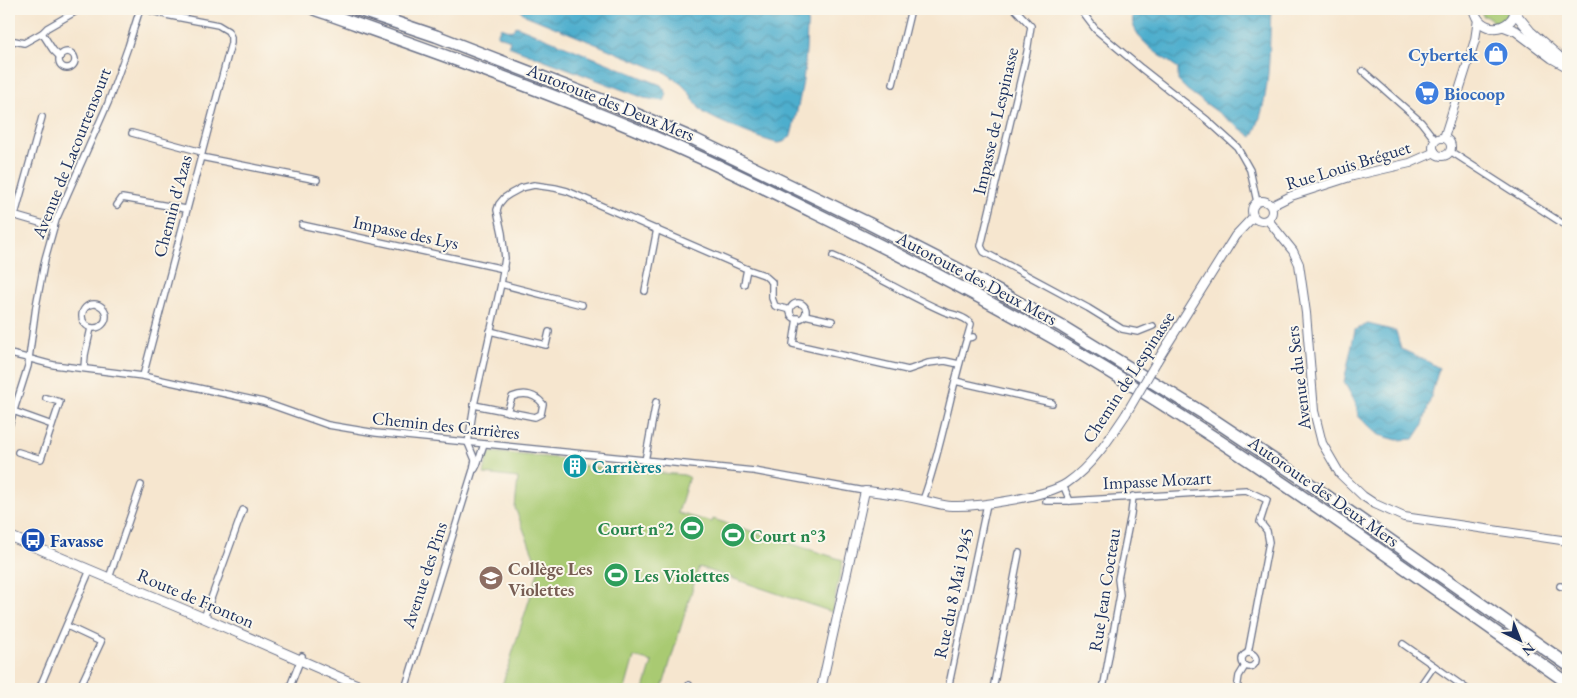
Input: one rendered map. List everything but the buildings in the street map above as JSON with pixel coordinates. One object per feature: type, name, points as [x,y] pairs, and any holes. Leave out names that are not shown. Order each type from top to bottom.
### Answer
[{"type":"highway","name":"Autoroute des Deux Mers","points":[[314,9],[431,50],[611,120],[689,153],[862,236],[954,284],[1055,340],[1203,430],[1296,492],[1568,683]]},
{"type":"highway","name":"Autoroute des Deux Mers","points":[[356,9],[436,36],[617,106],[696,140],[860,218],[960,270],[1062,327],[1211,418],[1304,480],[1568,664]]},
{"type":"main road","points":[[1474,9],[1478,19],[1484,25],[1491,28],[1503,26],[1510,21],[1515,11],[1530,31],[1568,66]]},
{"type":"main road","points":[[1503,26],[1516,31],[1568,66]]},
{"type":"main road","name":"Route de Fronton","points":[[9,536],[301,657],[356,684],[371,689]]},
{"type":"street","points":[[9,40],[24,43],[80,9]]},
{"type":"street","name":"Avenue de Lacourtensourt","points":[[9,426],[26,373],[45,258],[54,227],[108,103],[140,9]]},
{"type":"street","name":"Chemin d'Azas","points":[[143,376],[231,43],[228,31],[218,25],[145,9]]},
{"type":"street","points":[[893,84],[911,9]]},
{"type":"street","name":"Impasse de Lespinasse","points":[[1014,9],[1031,26],[981,246],[984,252],[1088,308],[1122,329],[1138,332],[1153,326]]},
{"type":"street","points":[[1080,9],[1096,30],[1207,120],[1237,147],[1250,170],[1257,202]]},
{"type":"street","name":"Rue Louis Bréguet","points":[[1435,152],[1434,146],[1440,139],[1475,40],[1478,19]]},
{"type":"street","points":[[1475,40],[1491,28]]},
{"type":"street","points":[[42,33],[60,57]]},
{"type":"street","points":[[1363,71],[1440,139],[1450,143],[1450,151],[1568,227]]},
{"type":"street","points":[[42,117],[12,214],[54,227]]},
{"type":"street","points":[[132,133],[201,154],[317,180]]},
{"type":"street","name":"Rue Louis Bréguet","points":[[1270,206],[1291,196],[1354,176],[1410,163],[1435,152],[1442,155],[1450,151]]},
{"type":"street","points":[[468,443],[474,406],[504,269],[504,246],[497,210],[504,198],[521,188],[534,185],[555,188],[657,229],[764,275],[772,282],[772,298],[775,306],[790,310],[791,314],[797,318],[805,315],[832,321]]},
{"type":"street","points":[[117,205],[122,198],[186,210]]},
{"type":"street","points":[[1257,202],[1266,202],[1270,206],[1271,215],[1268,220],[1260,222],[1253,218],[1251,214],[1252,208],[1257,202]]},
{"type":"street","name":"Chemin de Lespinasse","points":[[865,490],[951,506],[987,504],[1026,497],[1063,486],[1069,482],[1096,456],[1114,433],[1235,236],[1253,218]]},
{"type":"street","name":"Avenue du Sers","points":[[1268,220],[1293,250],[1299,264],[1306,313],[1314,411],[1322,443],[1340,474],[1362,496],[1404,517],[1568,541]]},
{"type":"street","name":"Impasse des Lys","points":[[302,225],[504,269]]},
{"type":"street","points":[[645,291],[657,229]]},
{"type":"street","points":[[833,256],[935,307],[965,319],[971,324],[970,338],[959,364],[940,444],[923,500]]},
{"type":"street","points":[[744,284],[747,269]]},
{"type":"street","points":[[501,284],[582,305]]},
{"type":"street","points":[[790,310],[792,306],[800,303],[804,305],[805,315]]},
{"type":"street","points":[[98,304],[103,307],[107,318],[101,327],[91,328],[85,325],[82,315],[87,306],[98,304]]},
{"type":"street","points":[[797,318],[792,344],[908,370],[928,363],[945,361],[959,364]]},
{"type":"street","points":[[84,368],[91,328]]},
{"type":"street","points":[[490,331],[546,345],[549,332]]},
{"type":"street","name":"Chemin des Carrières","points":[[9,354],[54,365],[143,376],[263,402],[328,425],[412,438],[754,472],[865,490]]},
{"type":"street","points":[[955,381],[1052,403]]},
{"type":"street","points":[[474,406],[507,412],[535,417],[541,414],[543,404],[537,397],[520,394],[512,397],[507,412]]},
{"type":"street","points":[[18,452],[41,459],[60,402],[46,398]]},
{"type":"street","points":[[645,461],[656,402]]},
{"type":"street","points":[[13,411],[52,425]]},
{"type":"street","name":"Avenue des Pins","points":[[405,689],[473,470],[474,460],[468,443]]},
{"type":"street","name":"Avenue des Pins","points":[[473,470],[477,465],[484,444]]},
{"type":"street","points":[[109,578],[140,485]]},
{"type":"street","points":[[1063,486],[1070,501]]},
{"type":"street","points":[[821,689],[865,490]]},
{"type":"street","name":"Impasse Mozart","points":[[1046,501],[1246,490],[1267,500],[1260,522],[1268,531],[1269,542],[1248,653]]},
{"type":"street","name":"Rue Jean Cocteau","points":[[1102,689],[1120,595],[1118,579],[1133,496]]},
{"type":"street","name":"Rue du 8 Mai 1945","points":[[948,689],[987,504]]},
{"type":"street","points":[[204,618],[243,510]]},
{"type":"street","points":[[993,689],[1020,553]]},
{"type":"street","points":[[39,689],[90,570]]},
{"type":"street","points":[[1560,586],[1568,588]]},
{"type":"street","points":[[67,626],[101,642],[79,689]]},
{"type":"street","points":[[1403,644],[1466,689]]},
{"type":"street","points":[[1248,653],[1255,655],[1256,663],[1251,667],[1245,666],[1242,660],[1244,656],[1248,653]]},
{"type":"street","points":[[289,689],[301,657]]},
{"type":"street","points":[[1237,689],[1239,676],[1245,666]]},
{"type":"street","points":[[1418,689],[1434,666]]},
{"type":"green space","points":[[1480,9],[1510,9],[1503,19],[1498,22],[1492,22],[1491,19],[1483,16]]},
{"type":"green space","name":"Les Violettes","points":[[492,452],[567,459],[567,463],[577,465],[689,477],[678,513],[712,522],[713,519],[843,560],[832,612],[699,567],[662,689],[644,689],[652,662],[634,657],[625,689],[501,689],[539,569],[515,508],[518,478],[484,474],[487,456]]},
{"type":"water","points":[[519,9],[809,9],[803,81],[791,136],[784,142],[772,142],[717,120],[703,112],[685,87],[666,73],[525,15]]},
{"type":"water","points":[[1133,9],[1271,9],[1266,92],[1263,108],[1252,137],[1187,90],[1178,81],[1178,68],[1140,38],[1133,22]]},
{"type":"water","points":[[516,26],[661,85],[667,94],[664,101],[644,98],[508,46],[510,40],[497,35],[501,27],[512,31]]},
{"type":"water","points":[[1368,324],[1396,331],[1401,349],[1439,368],[1423,425],[1414,439],[1397,440],[1379,435],[1358,416],[1356,404],[1344,382],[1355,330]]},
{"type":"place","name":"Cybertek","points":[[1496,54]]},
{"type":"place","name":"Biocoop","points":[[1427,93]]},
{"type":"place","name":"Carrières","points":[[575,466]]},
{"type":"place","name":"Court n°2","points":[[692,528]]},
{"type":"place","name":"Court n°3","points":[[733,535]]},
{"type":"place","name":"Favasse","points":[[33,540]]},
{"type":"place","name":"Les Violettes","points":[[616,575]]},
{"type":"place","name":"Collège Les Violettes","points":[[491,578]]}]
